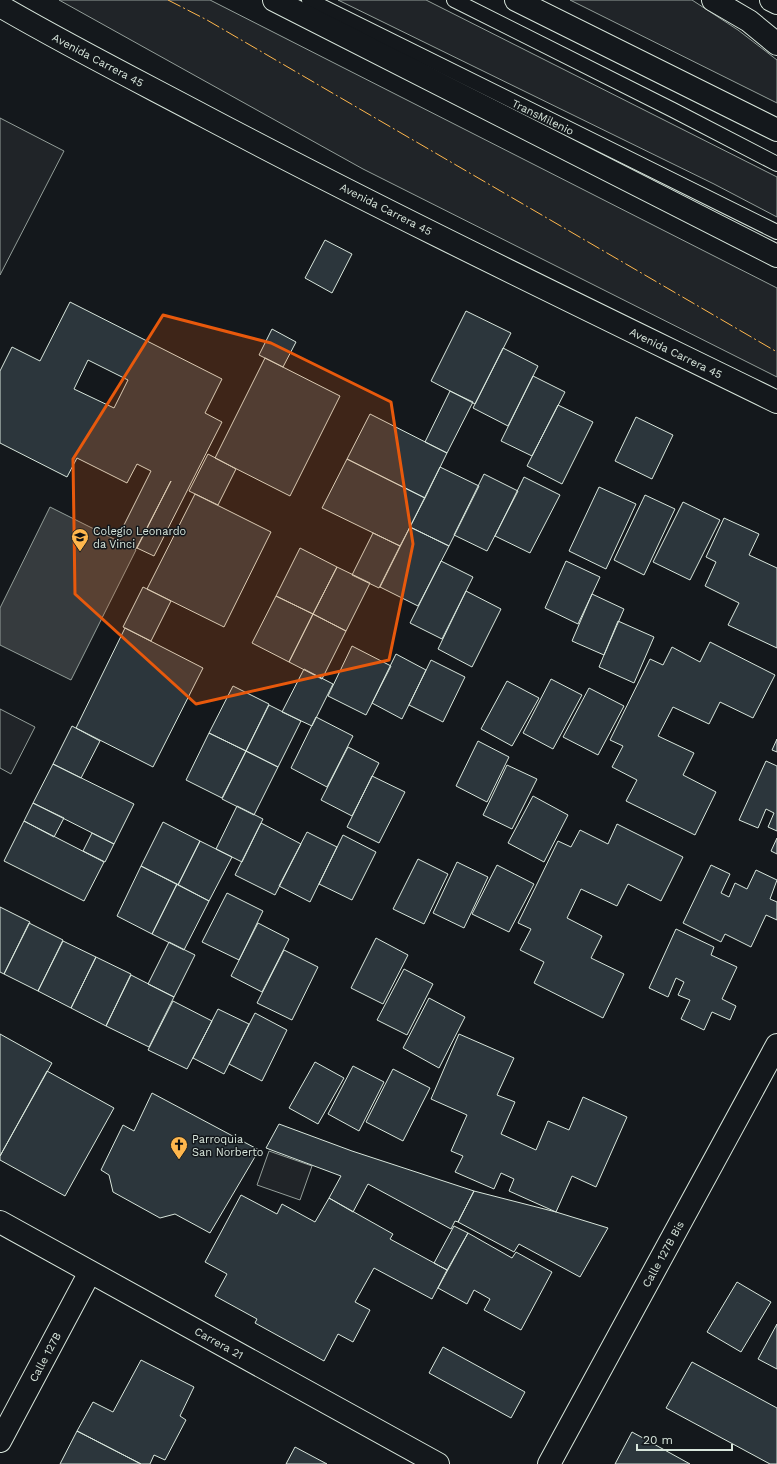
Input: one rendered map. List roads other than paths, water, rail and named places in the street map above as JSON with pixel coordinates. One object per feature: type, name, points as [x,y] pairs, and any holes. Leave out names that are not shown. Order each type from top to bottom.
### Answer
[{"type":"main road","points":[[274,0],[777,256]]},
{"type":"main road","points":[[516,0],[777,130]]},
{"type":"main road","points":[[713,0],[748,21],[777,44]]},
{"type":"main road","points":[[771,0],[777,3]]},
{"type":"main road","name":"Avenida Carrera 45","points":[[0,6],[53,36],[282,157],[777,402]]},
{"type":"main road","name":"Calle 127B Bis","points":[[549,1464],[777,1045]]},
{"type":"main road","name":"Carrera 21","points":[[0,1222],[438,1464]]},
{"type":"main road","name":"Calle 127B","points":[[0,1441],[90,1272]]},
{"type":"lane","name":"TransMilenio","points":[[309,0],[777,232]]},
{"type":"lane","points":[[454,0],[777,164]]},
{"type":"place","name":"Colegio Leonardo da Vinci","points":[[80,552]]},
{"type":"place","name":"Parroquia San Norberto","points":[[179,1160]]}]
